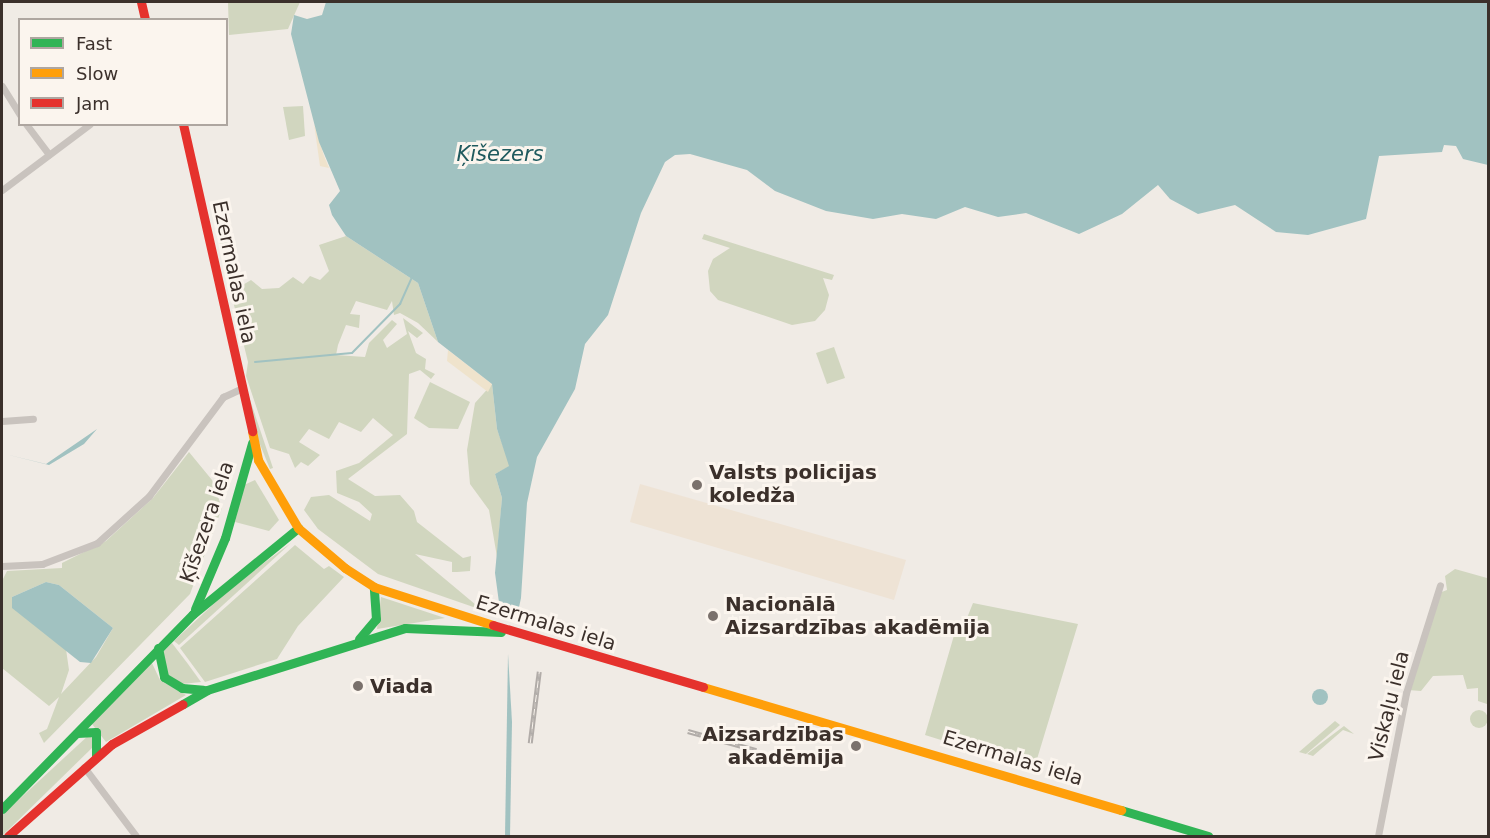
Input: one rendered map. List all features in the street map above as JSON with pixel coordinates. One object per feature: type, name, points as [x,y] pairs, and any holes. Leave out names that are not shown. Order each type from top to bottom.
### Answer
[{"type":"street","points":[[141,2],[145,18]]},
{"type":"street","points":[[2,86],[18,112]]},
{"type":"street","points":[[28,126],[49,154]]},
{"type":"street","points":[[2,190],[87,126]]},
{"type":"street","name":"Ezermalas iela","points":[[183,126],[252,442],[267,478],[298,528],[374,587],[514,632],[1208,837]]},
{"type":"street","points":[[2,566],[42,564],[97,543],[149,496],[223,397],[240,389]]},
{"type":"street","points":[[2,421],[33,419]]},
{"type":"street","name":"Ķīšezera iela","points":[[193,614],[225,538],[252,442]]},
{"type":"street","name":"Ķīšezera iela","points":[[2,809],[193,614],[298,528]]},
{"type":"street","name":"Viskaļu iela","points":[[1378,837],[1406,693],[1440,585]]},
{"type":"street","points":[[354,642],[376,620],[374,587]]},
{"type":"street","points":[[8,837],[96,756],[157,715],[207,690],[354,642],[424,627],[514,632]]},
{"type":"street","points":[[158,648],[164,677],[182,688],[207,690]]},
{"type":"street","points":[[76,733],[96,732],[96,756]]},
{"type":"street","points":[[84,766],[136,837]]},
{"type":"green space","points":[[228,2],[300,2],[288,29],[229,35]]},
{"type":"green space","points":[[303,106],[305,136],[289,140],[283,107]]},
{"type":"green space","points":[[226,234],[241,286],[251,280],[262,289],[279,288],[293,277],[303,284],[310,276],[320,280],[329,271],[319,245],[346,236],[418,283],[438,342],[418,323],[400,313],[394,315],[392,301],[387,310],[356,301],[350,314],[360,315],[359,328],[346,325],[338,345],[336,355],[365,357],[369,343],[392,320],[397,324],[383,340],[387,348],[407,334],[403,318],[423,333],[417,338],[408,331],[416,353],[426,359],[425,369],[435,374],[431,379],[420,370],[409,374],[407,434],[348,479],[375,496],[400,495],[414,511],[417,522],[463,558],[471,556],[470,571],[452,572],[452,562],[415,554],[482,610],[378,574],[318,529],[304,510],[311,497],[329,495],[370,521],[372,514],[359,502],[337,493],[336,471],[359,463],[393,435],[373,418],[361,432],[339,422],[329,439],[309,429],[299,442],[320,455],[308,466],[301,462],[295,468],[289,454],[270,448],[246,376],[248,362],[217,236]]},
{"type":"green space","points":[[704,234],[834,275],[832,280],[823,278],[829,295],[825,310],[815,321],[792,325],[718,300],[710,291],[708,271],[713,259],[730,248],[702,239]]},
{"type":"green space","points":[[834,347],[845,378],[827,384],[816,353]]},
{"type":"green space","points":[[244,382],[273,468],[270,469],[259,442]]},
{"type":"green space","points":[[430,382],[470,402],[458,429],[429,428],[414,418]]},
{"type":"green space","points":[[492,384],[497,429],[510,466],[495,474],[502,498],[497,557],[489,510],[470,484],[467,450],[475,403]]},
{"type":"green space","points":[[189,452],[212,480],[222,508],[190,594],[44,743],[39,733],[47,729],[59,697],[49,706],[2,668],[2,581],[7,571],[62,568],[62,563],[106,541],[153,498]],"holes":[[[46,582],[59,585],[113,628],[96,657],[61,694],[69,670],[66,649],[12,597]]]},
{"type":"green space","points":[[255,480],[279,520],[269,531],[235,522],[244,485]]},
{"type":"green space","points":[[291,543],[179,645],[174,641],[234,585]]},
{"type":"green space","points":[[295,545],[324,569],[329,566],[344,577],[298,626],[277,659],[205,682],[180,648]]},
{"type":"green space","points":[[1455,569],[1487,578],[1487,704],[1478,701],[1478,688],[1467,689],[1463,675],[1433,676],[1421,691],[1408,690],[1439,593],[1447,590],[1445,576]]},
{"type":"green space","points":[[381,597],[445,618],[377,629]]},
{"type":"green space","points":[[973,603],[1078,624],[1034,769],[925,735],[957,625],[967,618]]},
{"type":"green space","points":[[172,643],[201,682],[182,684],[166,675],[163,652]]},
{"type":"green space","points":[[151,661],[160,680],[186,695],[106,742],[92,724]]},
{"type":"green space","points":[[1475,710],[1483,710],[1488,715],[1486,726],[1475,728],[1470,723],[1470,715]]},
{"type":"green space","points":[[1335,721],[1340,725],[1306,754],[1299,752]]},
{"type":"green space","points":[[1344,726],[1354,734],[1343,730],[1313,756],[1307,754]]},
{"type":"green space","points":[[90,734],[95,745],[2,836],[2,815]]},
{"type":"sand","points":[[314,124],[324,156],[329,168],[320,166]]},
{"type":"sand","points":[[448,350],[492,384],[488,392],[447,361]]},
{"type":"shaded area","points":[[640,484],[906,560],[894,600],[630,522]]},
{"type":"water","name":"Ķīšezers","points":[[326,2],[1488,2],[1488,165],[1463,159],[1456,146],[1444,145],[1442,152],[1379,156],[1366,219],[1308,235],[1276,232],[1235,205],[1198,214],[1170,199],[1158,185],[1122,214],[1079,234],[1026,213],[998,217],[965,207],[936,219],[902,214],[873,219],[826,211],[775,191],[747,170],[690,154],[675,155],[665,162],[641,213],[608,315],[585,344],[575,389],[537,457],[527,503],[521,598],[518,612],[509,616],[500,610],[495,573],[502,498],[495,474],[509,466],[497,429],[492,384],[438,342],[418,283],[346,236],[332,215],[329,205],[340,191],[319,142],[291,34],[294,15],[307,19],[322,15]]},
{"type":"water","points":[[97,429],[84,444],[49,465],[5,454],[46,464]]},
{"type":"water","points":[[46,582],[59,585],[113,628],[91,663],[80,662],[12,608],[12,597]]},
{"type":"water","points":[[508,654],[512,722],[510,836],[505,836]]},
{"type":"water","points":[[1320,689],[1328,697],[1320,705],[1312,697]]},
{"type":"waterway","points":[[255,362],[352,353],[400,304],[412,277]]},
{"type":"railway","points":[[530,743],[539,672]]},
{"type":"railway","points":[[688,731],[756,750]]},
{"type":"traffic: fast","points":[[195,609],[225,538],[252,443]]},
{"type":"traffic: fast","points":[[2,809],[193,614],[298,528]]},
{"type":"traffic: fast","points":[[359,639],[376,619],[374,587]]},
{"type":"traffic: fast","points":[[183,704],[207,690],[405,628],[501,632]]},
{"type":"traffic: fast","points":[[158,648],[164,677],[182,688],[203,690]]},
{"type":"traffic: fast","points":[[77,733],[96,732],[96,756]]},
{"type":"traffic: fast","points":[[1121,810],[1208,836]]},
{"type":"traffic: slow","points":[[252,431],[258,460],[298,528],[345,568],[374,587],[493,625]]},
{"type":"traffic: slow","points":[[703,687],[1121,810]]},
{"type":"traffic: jam","points":[[141,2],[145,18]]},
{"type":"traffic: jam","points":[[183,126],[252,431]]},
{"type":"traffic: jam","points":[[493,625],[703,687]]},
{"type":"traffic: jam","points":[[8,836],[112,744],[183,704]]},
{"type":"place","name":"Valsts policijas koledža","points":[[697,485]]},
{"type":"place","name":"Nacionālā Aizsardzības akadēmija","points":[[713,616]]},
{"type":"place","name":"Viada","points":[[358,686]]},
{"type":"place","name":"Aizsardzības akadēmija","points":[[856,746]]}]
